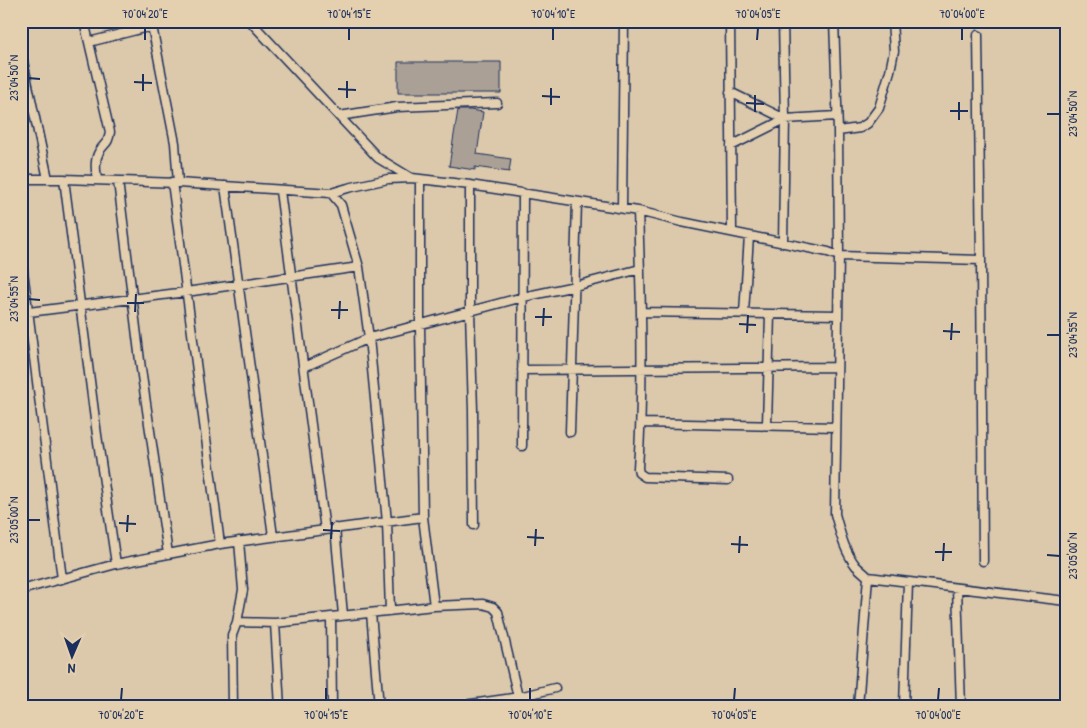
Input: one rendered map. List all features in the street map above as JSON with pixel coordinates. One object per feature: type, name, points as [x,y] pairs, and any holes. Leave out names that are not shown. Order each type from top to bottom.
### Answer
[{"type":"street","points":[[84,21],[110,132],[109,141],[98,153],[95,164],[97,180]]},
{"type":"street","points":[[250,21],[378,158],[416,179]]},
{"type":"street","points":[[622,208],[624,21]]},
{"type":"street","points":[[730,21],[732,232]]},
{"type":"street","points":[[783,21],[785,119],[783,243]]},
{"type":"street","points":[[834,21],[838,130],[839,256],[835,514],[842,540],[856,565],[868,577],[1066,601]]},
{"type":"street","points":[[838,130],[860,128],[868,124],[879,108],[894,51],[892,21]]},
{"type":"street","points":[[89,42],[152,24],[174,143],[175,182],[186,292],[220,544]]},
{"type":"street","points":[[978,35],[983,561]]},
{"type":"street","points":[[21,52],[48,179]]},
{"type":"street","points":[[730,92],[785,119]]},
{"type":"street","points":[[339,116],[397,106],[497,103]]},
{"type":"street","points":[[731,146],[785,119],[837,116]]},
{"type":"street","points":[[21,179],[175,182],[331,193],[388,179],[416,179],[470,185],[622,208],[828,252],[839,256],[981,260]]},
{"type":"street","points":[[64,179],[97,435],[116,564]]},
{"type":"street","points":[[416,179],[423,517],[434,606]]},
{"type":"street","points":[[118,181],[141,369],[168,554]]},
{"type":"street","points":[[470,185],[474,525]]},
{"type":"street","points":[[225,186],[273,536]]},
{"type":"street","points":[[280,190],[325,530]]},
{"type":"street","points":[[331,193],[341,205],[359,267],[369,338],[387,522],[390,610]]},
{"type":"street","points":[[522,446],[524,193]]},
{"type":"street","points":[[570,432],[577,202]]},
{"type":"street","points":[[638,211],[641,312],[639,473],[645,477],[728,480]]},
{"type":"street","points":[[744,313],[749,236]]},
{"type":"street","points":[[21,255],[25,312],[62,579]]},
{"type":"street","points":[[25,312],[186,292],[359,267]]},
{"type":"street","points":[[304,366],[369,338],[420,326],[523,297],[640,269]]},
{"type":"street","points":[[641,312],[838,315]]},
{"type":"street","points":[[767,425],[770,314]]},
{"type":"street","points":[[522,370],[837,368]]},
{"type":"street","points":[[641,423],[836,427]]},
{"type":"street","points":[[21,590],[116,564],[220,544],[423,517]]},
{"type":"street","points":[[335,528],[343,615]]},
{"type":"street","points":[[233,707],[232,635],[237,622],[243,590],[239,541]]},
{"type":"street","points":[[858,707],[868,577]]},
{"type":"street","points":[[904,707],[908,582]]},
{"type":"street","points":[[957,588],[961,707]]},
{"type":"street","points":[[237,622],[275,622],[434,606],[483,604],[493,607],[498,612],[521,707]]},
{"type":"street","points":[[371,612],[380,707]]},
{"type":"street","points":[[331,617],[332,707]]},
{"type":"street","points":[[275,622],[280,707]]},
{"type":"street","points":[[450,707],[518,697],[555,688]]},
{"type":"building","points":[[398,62],[501,62],[501,93],[398,93]]},
{"type":"building","points":[[458,110],[483,112],[477,154],[511,159],[509,172],[475,167],[475,170],[449,166]]}]
